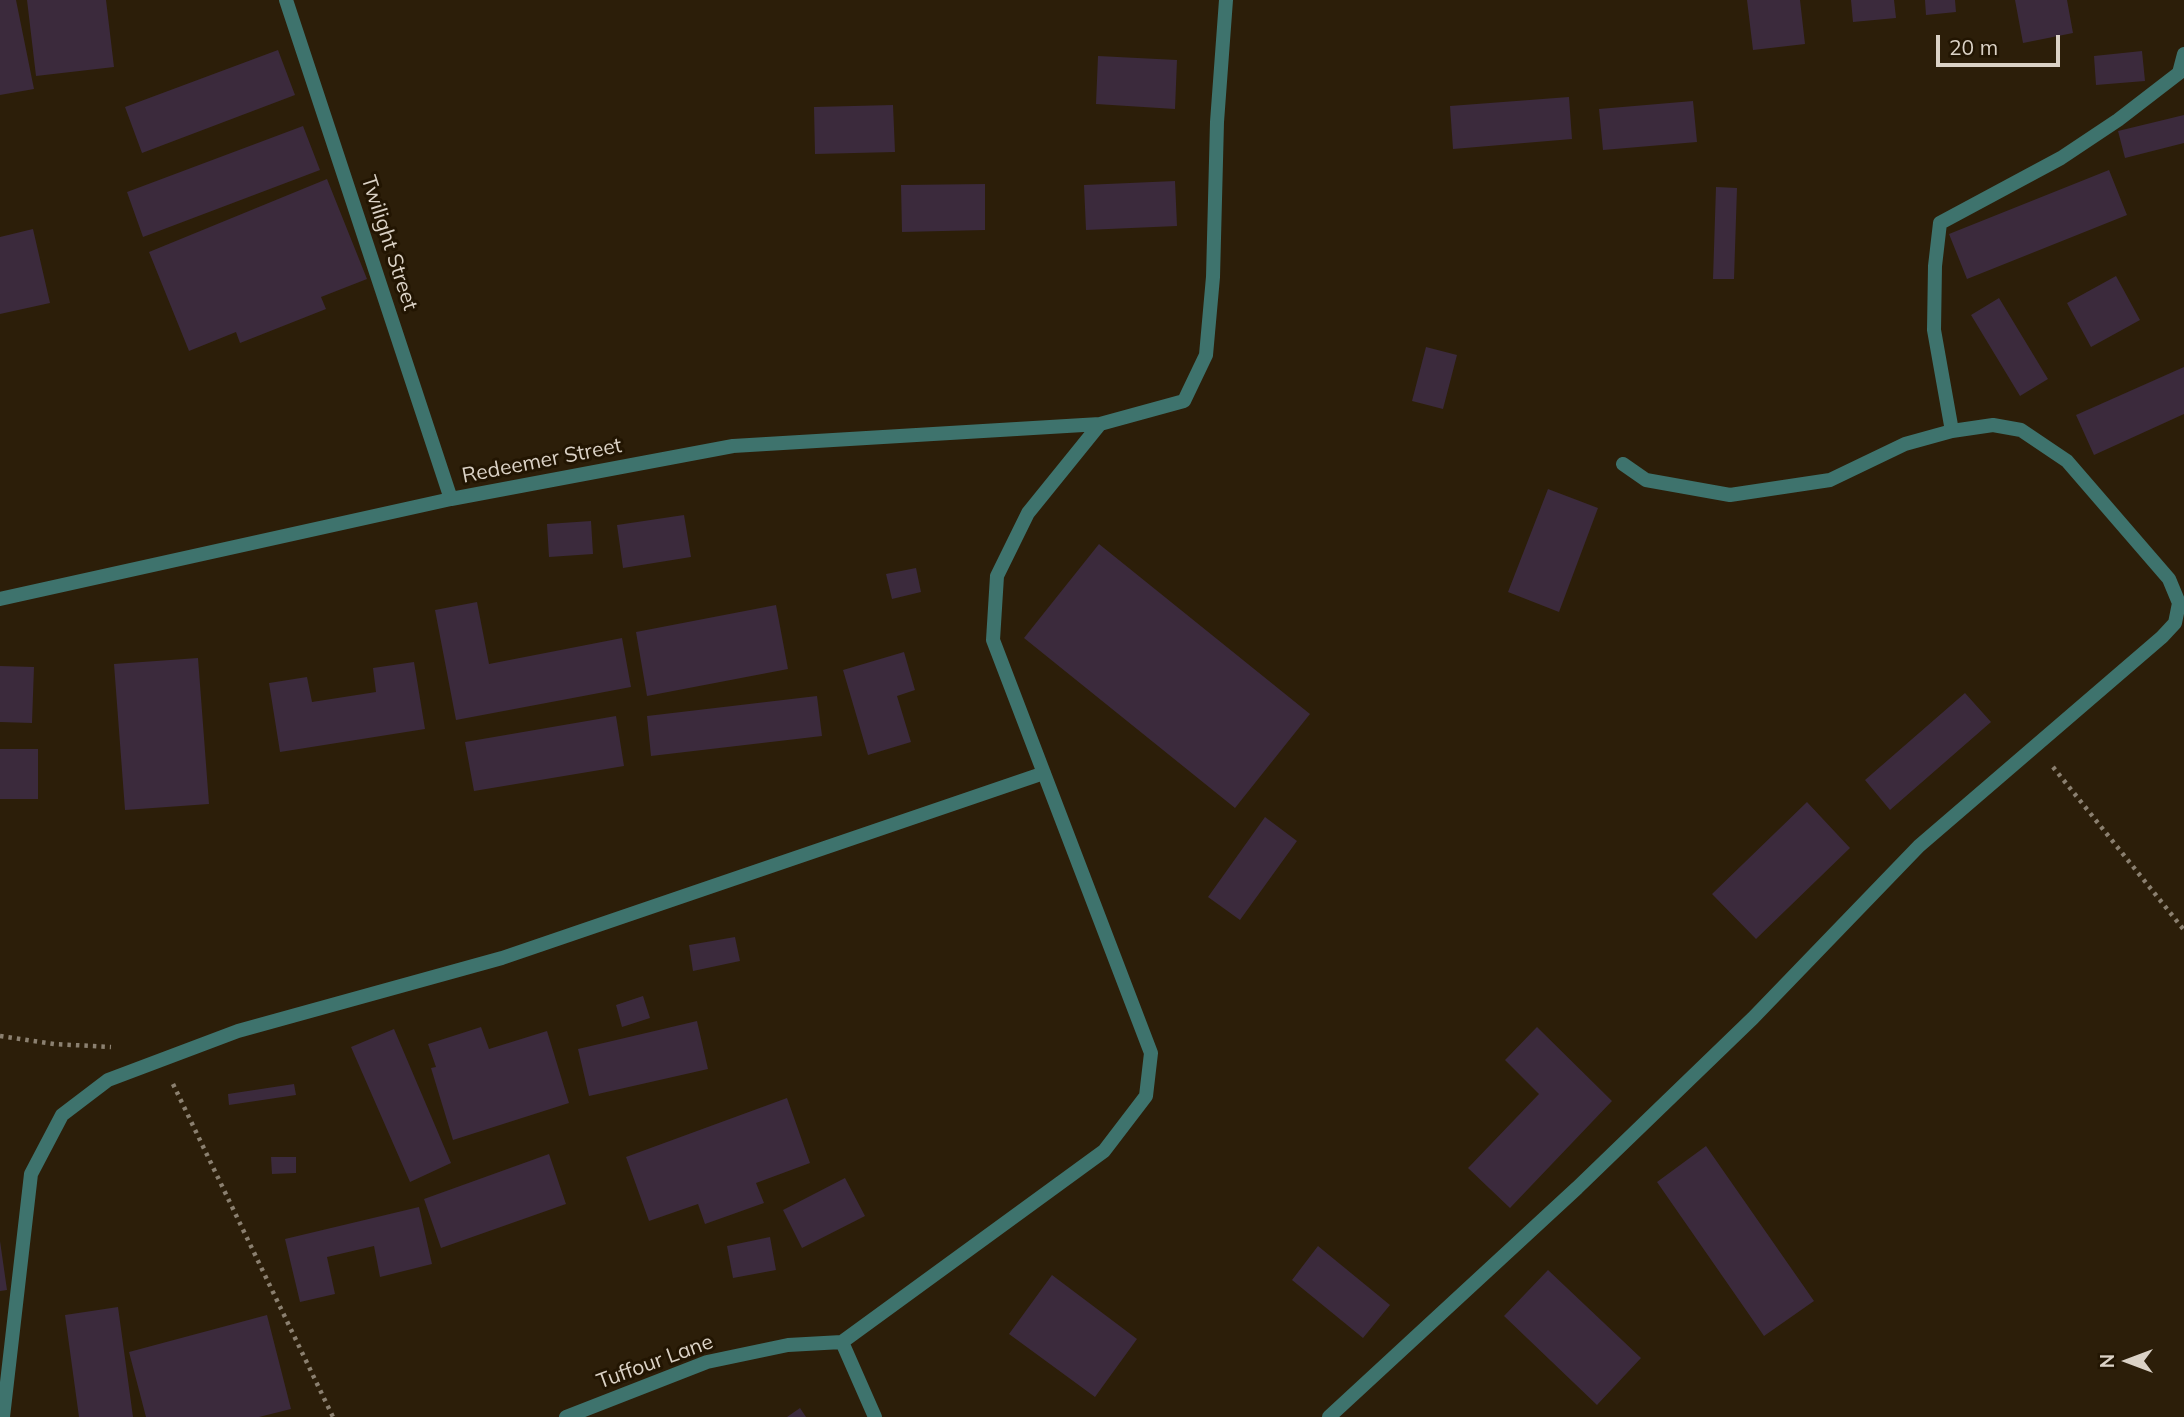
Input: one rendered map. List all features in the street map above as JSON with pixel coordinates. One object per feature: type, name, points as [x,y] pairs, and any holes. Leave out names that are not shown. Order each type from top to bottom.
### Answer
[{"type":"street","name":"Twilight Street","points":[[286,0],[452,499]]},
{"type":"street","name":"Redeemer Street","points":[[0,599],[452,499],[733,446],[1100,424],[1184,401],[1206,355],[1213,277],[1217,122],[1226,0]]},
{"type":"street","points":[[1952,431],[1934,330],[1935,266],[1940,223],[2061,158],[2118,120],[2179,73],[2184,54]]},
{"type":"street","points":[[874,1417],[842,1342],[1104,1151],[1146,1096],[1150,1053],[993,640],[998,576],[1028,513],[1100,424]]},
{"type":"street","points":[[1329,1417],[1577,1188],[1753,1018],[1919,846],[2162,637],[2175,623],[2182,602],[2169,579],[2067,461],[2021,430],[1993,425],[1952,431],[1905,444],[1830,480],[1730,495],[1646,480],[1623,464]]},
{"type":"street","points":[[3,1417],[31,1174],[62,1115],[108,1080],[238,1031],[502,958],[1044,773]]},
{"type":"street","name":"Tuffour Lane","points":[[566,1417],[707,1362],[788,1345],[842,1342]]},
{"type":"path","points":[[2036,745],[2184,930]]},
{"type":"path","points":[[0,1036],[54,1044],[120,1047]]},
{"type":"path","points":[[161,1060],[333,1417]]},
{"type":"building","points":[[0,0],[16,0],[34,89],[0,95]]},
{"type":"building","points":[[27,0],[106,0],[114,67],[36,76]]},
{"type":"building","points":[[1747,0],[1800,0],[1805,44],[1753,50]]},
{"type":"building","points":[[1851,0],[1894,0],[1896,18],[1853,22]]},
{"type":"building","points":[[1925,0],[1955,0],[1956,12],[1926,15]]},
{"type":"building","points":[[2015,0],[2067,0],[2073,33],[2023,43]]},
{"type":"building","points":[[278,50],[295,95],[142,153],[125,107]]},
{"type":"building","points":[[2142,51],[2145,81],[2096,85],[2094,56]]},
{"type":"building","points":[[1098,56],[1177,60],[1175,109],[1096,104]]},
{"type":"building","points":[[1569,97],[1572,139],[1453,149],[1450,106]]},
{"type":"building","points":[[1693,101],[1697,142],[1603,150],[1599,109]]},
{"type":"building","points":[[893,105],[895,152],[815,154],[814,107]]},
{"type":"building","points":[[2184,115],[2184,143],[2125,158],[2118,131]]},
{"type":"building","points":[[303,126],[320,170],[143,237],[127,192]]},
{"type":"building","points":[[2109,170],[2127,215],[1967,279],[1949,234]]},
{"type":"building","points":[[327,179],[367,279],[321,297],[326,309],[240,343],[236,332],[189,351],[149,252]]},
{"type":"building","points":[[1175,181],[1177,226],[1086,230],[1084,185]]},
{"type":"building","points":[[985,184],[985,230],[902,232],[901,185]]},
{"type":"building","points":[[1716,187],[1737,188],[1734,279],[1713,279]]},
{"type":"building","points":[[33,229],[50,303],[0,314],[0,237]]},
{"type":"building","points":[[2116,276],[2140,320],[2091,347],[2067,303]]},
{"type":"building","points":[[1999,298],[2048,379],[2020,396],[1971,315]]},
{"type":"building","points":[[1426,347],[1457,355],[1443,409],[1412,401]]},
{"type":"building","points":[[2184,367],[2184,414],[2094,455],[2076,415]]},
{"type":"building","points":[[1548,489],[1598,508],[1559,612],[1508,592]]},
{"type":"building","points":[[684,515],[691,557],[623,568],[617,525]]},
{"type":"building","points":[[591,521],[593,554],[549,557],[547,524]]},
{"type":"building","points":[[1099,544],[1310,714],[1235,808],[1024,638]]},
{"type":"building","points":[[916,568],[921,592],[892,599],[886,574]]},
{"type":"building","points":[[477,602],[489,664],[622,638],[631,687],[456,720],[435,610]]},
{"type":"building","points":[[776,605],[788,669],[647,696],[636,632]]},
{"type":"building","points":[[904,652],[915,690],[897,696],[911,742],[868,755],[843,670]]},
{"type":"building","points":[[198,658],[209,804],[125,810],[114,664]]},
{"type":"building","points":[[414,662],[425,729],[280,752],[269,683],[307,677],[312,702],[376,692],[373,668]]},
{"type":"building","points":[[0,666],[34,667],[32,723],[0,722]]},
{"type":"building","points":[[1965,693],[1991,722],[1890,810],[1865,780]]},
{"type":"building","points":[[817,696],[822,736],[651,756],[647,716]]},
{"type":"building","points":[[616,716],[624,766],[474,791],[465,742]]},
{"type":"building","points":[[0,749],[38,749],[38,799],[0,799]]},
{"type":"building","points":[[1807,802],[1850,848],[1756,939],[1712,894]]},
{"type":"building","points":[[1265,817],[1297,841],[1240,920],[1208,897]]},
{"type":"building","points":[[735,937],[740,961],[693,971],[689,945]]},
{"type":"building","points":[[643,996],[650,1018],[622,1027],[616,1005]]},
{"type":"building","points":[[697,1021],[708,1069],[589,1096],[578,1049]]},
{"type":"building","points":[[481,1027],[489,1049],[547,1031],[569,1103],[453,1140],[431,1068],[436,1067],[428,1044]]},
{"type":"building","points":[[1537,1027],[1612,1101],[1510,1208],[1468,1168],[1539,1094],[1505,1060]]},
{"type":"building","points":[[394,1029],[451,1163],[410,1182],[351,1047]]},
{"type":"building","points":[[294,1084],[296,1095],[229,1105],[228,1094]]},
{"type":"building","points":[[787,1098],[810,1163],[756,1183],[764,1203],[705,1224],[698,1204],[649,1221],[626,1157]]},
{"type":"building","points":[[1706,1146],[1814,1301],[1764,1336],[1657,1182]]},
{"type":"building","points":[[549,1154],[566,1204],[441,1248],[424,1199]]},
{"type":"building","points":[[271,1157],[296,1157],[296,1173],[272,1174]]},
{"type":"building","points":[[845,1178],[865,1216],[802,1248],[783,1210]]},
{"type":"building","points":[[419,1207],[432,1264],[380,1277],[374,1246],[327,1257],[335,1294],[300,1302],[285,1239]]},
{"type":"building","points":[[770,1237],[776,1270],[733,1278],[727,1246]]},
{"type":"building","points":[[0,1241],[7,1290],[0,1291]]},
{"type":"building","points":[[1318,1246],[1390,1305],[1363,1338],[1292,1280]]},
{"type":"building","points":[[1548,1270],[1641,1358],[1597,1405],[1504,1316]]},
{"type":"building","points":[[1052,1275],[1137,1339],[1095,1397],[1009,1334]]},
{"type":"building","points":[[118,1307],[133,1417],[79,1417],[65,1315]]},
{"type":"building","points":[[267,1315],[291,1409],[259,1417],[146,1417],[129,1352]]},
{"type":"building","points":[[800,1408],[806,1417],[787,1417]]}]
